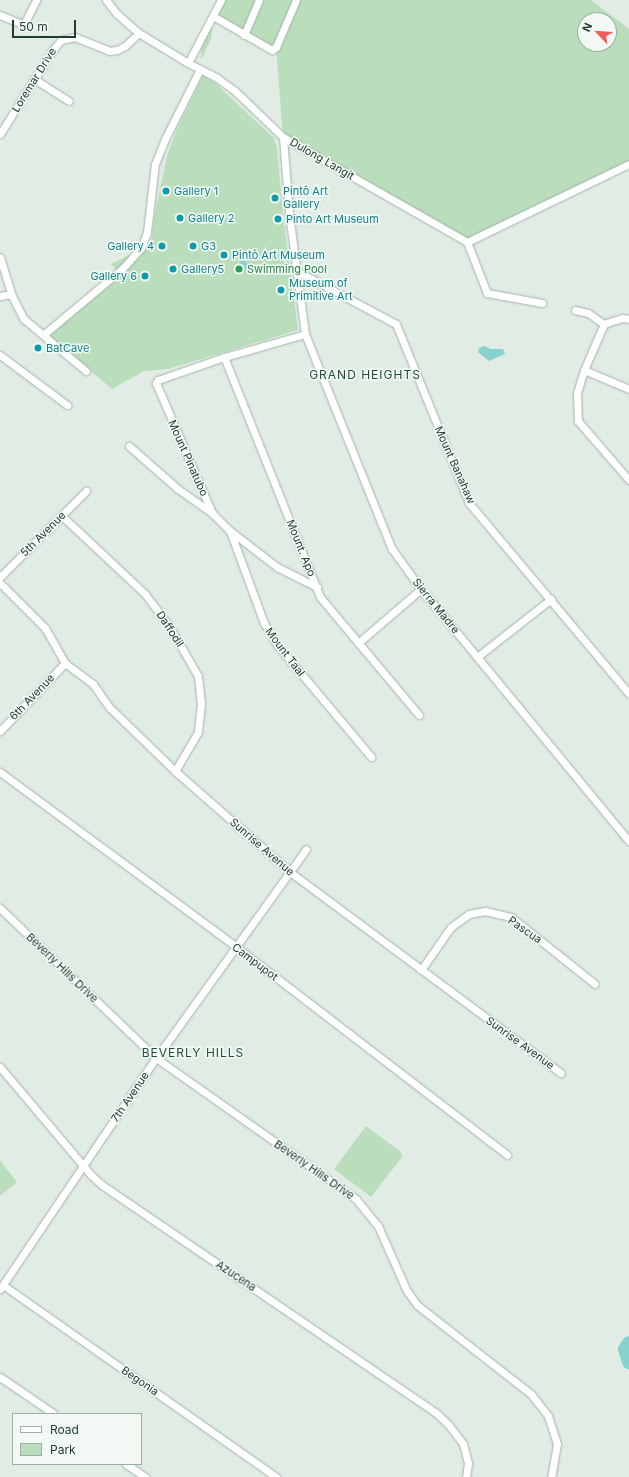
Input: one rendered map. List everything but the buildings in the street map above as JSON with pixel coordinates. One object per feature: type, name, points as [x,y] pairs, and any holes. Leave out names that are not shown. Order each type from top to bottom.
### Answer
[{"type":"street","points":[[0,15],[22,24],[25,22],[36,0]]},
{"type":"street","name":"Dulong Langit","points":[[106,0],[117,14],[139,33],[188,63],[218,78],[235,90],[283,137],[467,242]]},
{"type":"street","points":[[188,63],[214,16],[220,0]]},
{"type":"street","points":[[244,35],[259,0]]},
{"type":"street","points":[[214,16],[269,50],[275,49],[296,0]]},
{"type":"street","name":"Loremar Drive","points":[[0,134],[56,44],[61,40],[75,37],[109,51],[117,50],[125,46],[139,33]]},
{"type":"street","points":[[43,335],[122,270],[141,248],[147,232],[155,164],[200,69]]},
{"type":"street","points":[[34,79],[70,101]]},
{"type":"street","name":"Sierra Madre","points":[[283,137],[289,214],[305,334],[392,549],[420,589],[629,841]]},
{"type":"street","points":[[542,303],[487,293],[467,242],[629,164]]},
{"type":"street","points":[[0,257],[11,294],[24,319],[86,371]]},
{"type":"street","name":"Mount Banahaw","points":[[297,271],[396,324],[469,503],[551,599],[629,694]]},
{"type":"street","points":[[0,296],[11,294]]},
{"type":"street","points":[[575,310],[588,313],[604,324]]},
{"type":"street","points":[[629,319],[622,318],[604,324],[584,370],[577,393],[578,421],[629,480]]},
{"type":"street","points":[[224,357],[305,334]]},
{"type":"street","points":[[0,355],[67,405]]},
{"type":"street","name":"Mount Pinatubo","points":[[224,357],[158,380],[157,387],[212,513],[230,530],[277,567],[317,588]]},
{"type":"street","name":"Mount. Apo","points":[[224,357],[320,597],[419,714]]},
{"type":"street","points":[[584,370],[629,389]]},
{"type":"street","points":[[129,446],[183,493],[212,513]]},
{"type":"street","name":"5th Avenue","points":[[0,577],[86,491]]},
{"type":"street","name":"Daffodil","points":[[62,516],[145,594],[168,624],[198,676],[201,703],[198,732],[175,772]]},
{"type":"street","name":"Mount Taal","points":[[230,530],[267,629],[278,646],[371,757]]},
{"type":"street","name":"Sunrise Avenue","points":[[0,583],[45,628],[65,663],[93,684],[110,708],[175,772],[290,872],[420,970],[561,1073]]},
{"type":"street","points":[[358,643],[420,589]]},
{"type":"street","points":[[477,657],[551,599]]},
{"type":"street","name":"6th Avenue","points":[[0,731],[65,663]]},
{"type":"street","name":"Campupot","points":[[0,772],[235,946],[508,1156]]},
{"type":"street","name":"7th Avenue","points":[[1,1287],[82,1165],[156,1058],[306,849]]},
{"type":"street","name":"Beverly Hills Drive","points":[[0,908],[156,1058],[356,1199],[378,1226],[407,1291],[417,1305],[531,1394],[548,1416],[557,1444],[551,1477]]},
{"type":"street","name":"Pascua","points":[[420,970],[451,928],[469,914],[485,911],[511,917],[595,984]]},
{"type":"street","name":"Azucena","points":[[0,1067],[82,1165],[102,1185],[435,1412],[448,1424],[463,1444],[468,1463],[466,1477]]},
{"type":"street","name":"Begonia","points":[[1,1287],[276,1477]]},
{"type":"street","points":[[0,1377],[53,1413]]},
{"type":"street","points":[[127,1465],[145,1477]]},
{"type":"green space","points":[[220,0],[591,0],[607,12],[577,12],[577,52],[617,52],[617,20],[629,29],[629,164],[467,242],[283,137],[276,47],[244,35],[213,16],[211,39],[201,60],[201,39]]},
{"type":"green space","points":[[203,75],[215,83],[274,138],[277,148],[283,215],[298,330],[168,369],[144,371],[112,389],[45,333],[122,276],[111,264],[148,246],[152,239],[154,218],[167,156],[177,129]]},
{"type":"green space","points":[[366,1126],[401,1152],[402,1157],[371,1197],[334,1169]]},
{"type":"green space","points":[[0,1160],[17,1182],[0,1196]]},
{"type":"water","points":[[242,255],[246,257],[246,263],[249,266],[244,272],[239,269],[239,257]]},
{"type":"water","points":[[484,346],[491,349],[503,349],[505,354],[489,361],[478,352],[479,348]]},
{"type":"waterway","points":[[629,1343],[625,1349],[629,1361]]},
{"type":"place","name":"Gallery 1","points":[[166,191]]},
{"type":"place","name":"Pintô Art Gallery","points":[[275,198]]},
{"type":"place","name":"Gallery 2","points":[[180,218]]},
{"type":"place","name":"Pinto Art Museum","points":[[278,219]]},
{"type":"place","name":"Gallery 4","points":[[162,246]]},
{"type":"place","name":"G3","points":[[193,246]]},
{"type":"place","name":"Pintô Art Museum","points":[[224,255]]},
{"type":"place","name":"Gallery5","points":[[173,269]]},
{"type":"place","name":"Swimming Pool","points":[[239,269]]},
{"type":"place","name":"Gallery 6","points":[[145,276]]},
{"type":"place","name":"Museum of Primitive Art","points":[[281,290]]},
{"type":"place","name":"BatCave","points":[[38,348]]},
{"type":"district","name":"GRAND HEIGHTS","points":[[365,375]]},
{"type":"district","name":"BEVERLY HILLS","points":[[193,1053]]}]
